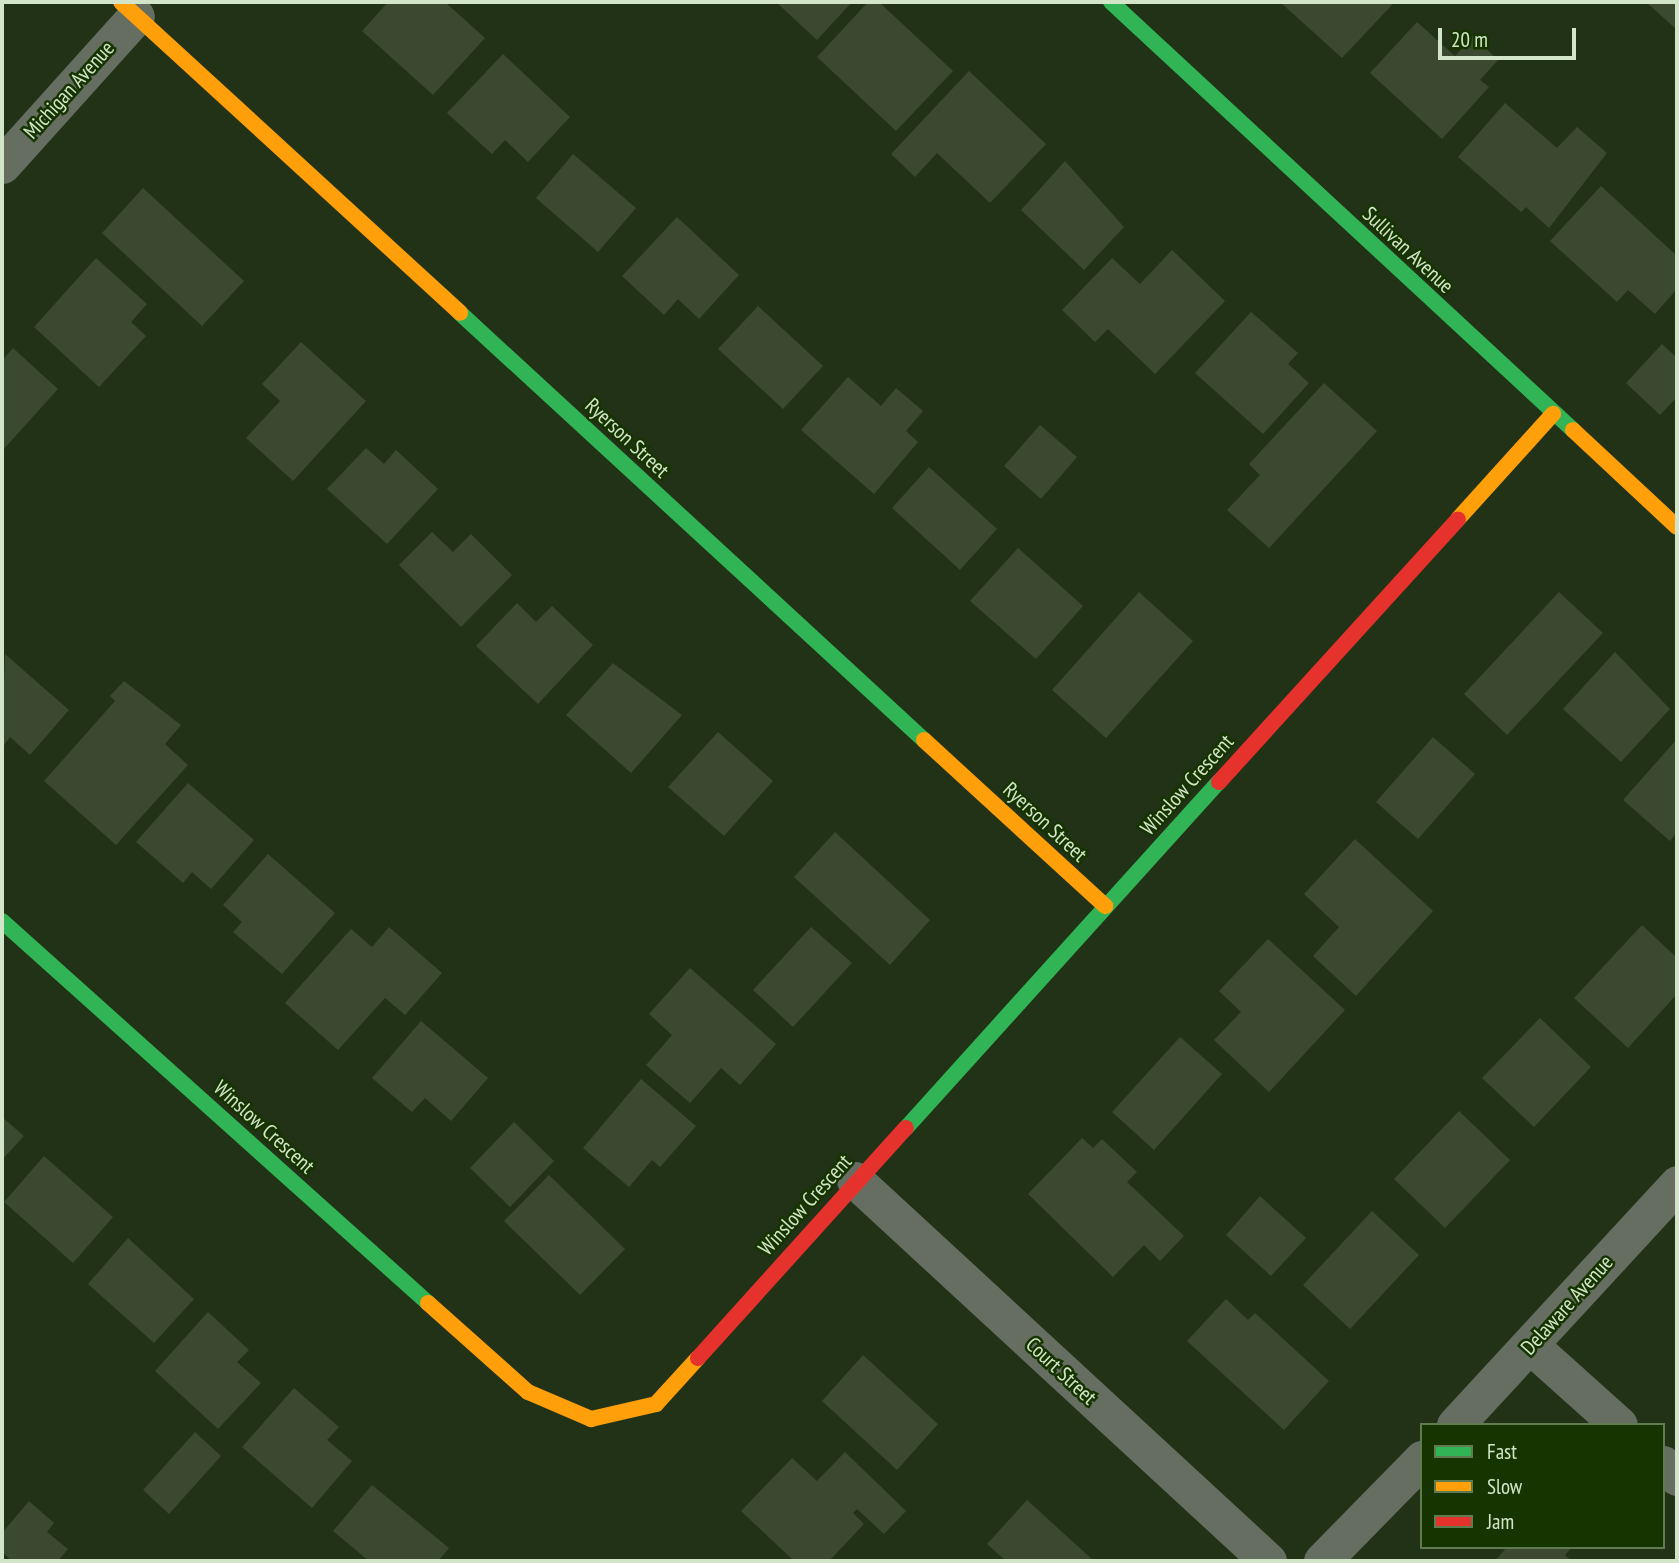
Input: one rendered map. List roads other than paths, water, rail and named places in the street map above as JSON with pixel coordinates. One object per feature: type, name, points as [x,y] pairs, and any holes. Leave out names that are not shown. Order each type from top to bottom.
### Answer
[{"type":"street","name":"Sullivan Avenue","points":[[1111,2],[1677,527]]},
{"type":"street","name":"Michigan Avenue","points":[[2,164],[128,9]]},
{"type":"street","name":"Ryerson Street","points":[[128,9],[1105,906]]},
{"type":"street","name":"Winslow Crescent","points":[[2,920],[528,1392],[592,1419],[656,1404],[855,1180],[1553,414]]},
{"type":"street","name":"Court Street","points":[[855,1180],[1268,1561]]},
{"type":"street","name":"Delaware Avenue","points":[[1457,1423],[1531,1346],[1677,1184]]},
{"type":"street","points":[[1531,1346],[1617,1423]]},
{"type":"street","points":[[1322,1561],[1420,1461]]}]
